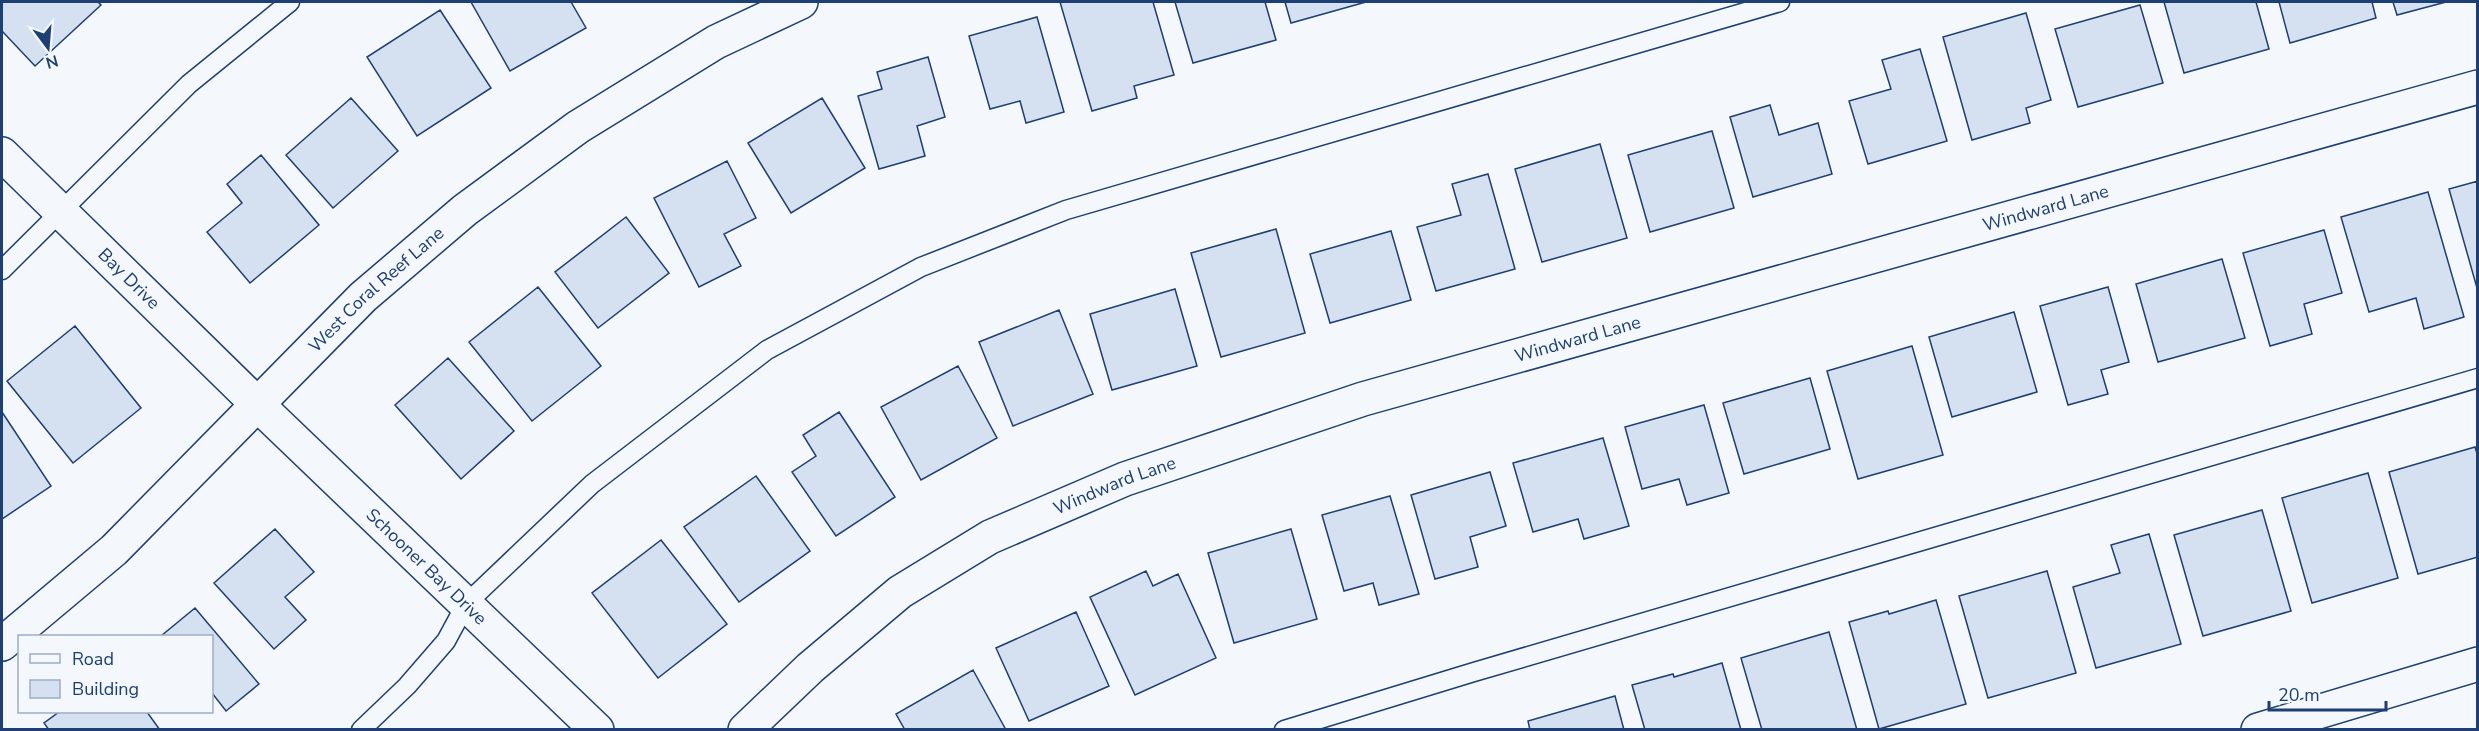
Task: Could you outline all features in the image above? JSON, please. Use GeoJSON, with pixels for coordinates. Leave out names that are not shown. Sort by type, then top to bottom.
{"type":"FeatureCollection","features":[{"type":"Feature","properties":{"kind":"street","name":"West Coral Reef Lane"},"geometry":{"type":"LineString","coordinates":[[2,644],[114,550],[363,297],[465,210],[578,127],[716,42],[801,2]]}},
{"type":"Feature","properties":{"kind":"street","name":"Windward Lane"},"geometry":{"type":"LineString","coordinates":[[745,729],[810,668],[900,592],[990,537],[1125,479],[1363,399],[2478,87]]}},
{"type":"Feature","properties":{"kind":"street","name":"Bay Drive"},"geometry":{"type":"LineString","coordinates":[[2,154],[257,404]]}},
{"type":"Feature","properties":{"kind":"street","name":"Schooner Bay Drive"},"geometry":{"type":"LineString","coordinates":[[257,404],[597,729]]}},
{"type":"Feature","properties":{"kind":"street"},"geometry":{"type":"LineString","coordinates":[[2258,729],[2474,667]]}},
{"type":"Feature","properties":{"kind":"lane"},"geometry":{"type":"LineString","coordinates":[[2,270],[189,84],[290,2]]}},
{"type":"Feature","properties":{"kind":"lane"},"geometry":{"type":"LineString","coordinates":[[361,729],[406,686],[446,641],[466,604],[592,484],[767,350],[921,267],[1066,210],[1780,2]]}},
{"type":"Feature","properties":{"kind":"lane"},"geometry":{"type":"LineString","coordinates":[[1284,729],[2478,378]]}},
{"type":"Feature","properties":{"kind":"building"},"geometry":{"type":"Polygon","coordinates":[[[2,2],[98,2],[101,5],[35,66],[2,31],[2,2]]]}},
{"type":"Feature","properties":{"kind":"building"},"geometry":{"type":"Polygon","coordinates":[[[471,2],[571,2],[586,28],[510,71],[471,2]]]}},
{"type":"Feature","properties":{"kind":"building"},"geometry":{"type":"Polygon","coordinates":[[[1060,2],[1153,2],[1174,75],[1134,86],[1137,98],[1092,111],[1060,2]]]}},
{"type":"Feature","properties":{"kind":"building"},"geometry":{"type":"Polygon","coordinates":[[[1175,2],[1265,2],[1276,40],[1193,63],[1175,2]]]}},
{"type":"Feature","properties":{"kind":"building"},"geometry":{"type":"Polygon","coordinates":[[[1285,2],[1366,2],[1291,23],[1285,2]]]}},
{"type":"Feature","properties":{"kind":"building"},"geometry":{"type":"Polygon","coordinates":[[[2164,2],[2256,2],[2269,49],[2184,73],[2164,2]]]}},
{"type":"Feature","properties":{"kind":"building"},"geometry":{"type":"Polygon","coordinates":[[[2279,2],[2372,2],[2376,18],[2290,43],[2279,2]]]}},
{"type":"Feature","properties":{"kind":"building"},"geometry":{"type":"Polygon","coordinates":[[[2393,2],[2446,2],[2397,15],[2393,2]]]}},
{"type":"Feature","properties":{"kind":"building"},"geometry":{"type":"Polygon","coordinates":[[[2140,5],[2163,83],[2078,107],[2055,29],[2140,5]]]}},
{"type":"Feature","properties":{"kind":"building"},"geometry":{"type":"Polygon","coordinates":[[[440,10],[491,88],[417,136],[367,57],[440,10]]]}},
{"type":"Feature","properties":{"kind":"building"},"geometry":{"type":"Polygon","coordinates":[[[2026,13],[2051,100],[2026,108],[2030,123],[1972,140],[1943,37],[2026,13]]]}},
{"type":"Feature","properties":{"kind":"building"},"geometry":{"type":"Polygon","coordinates":[[[1037,17],[1064,112],[1026,123],[1020,101],[990,109],[969,36],[1037,17]]]}},
{"type":"Feature","properties":{"kind":"building"},"geometry":{"type":"Polygon","coordinates":[[[1920,49],[1947,141],[1868,164],[1849,101],[1891,89],[1882,60],[1920,49]]]}},
{"type":"Feature","properties":{"kind":"building"},"geometry":{"type":"Polygon","coordinates":[[[928,57],[945,117],[917,126],[925,156],[879,169],[858,96],[882,89],[877,72],[928,57]]]}},
{"type":"Feature","properties":{"kind":"building"},"geometry":{"type":"Polygon","coordinates":[[[351,98],[398,151],[333,208],[286,155],[351,98]]]}},
{"type":"Feature","properties":{"kind":"building"},"geometry":{"type":"Polygon","coordinates":[[[822,98],[865,168],[791,213],[748,143],[822,98]]]}},
{"type":"Feature","properties":{"kind":"building"},"geometry":{"type":"Polygon","coordinates":[[[1770,105],[1779,135],[1818,123],[1832,174],[1753,197],[1730,117],[1770,105]]]}},
{"type":"Feature","properties":{"kind":"building"},"geometry":{"type":"Polygon","coordinates":[[[1712,131],[1734,208],[1650,232],[1628,155],[1712,131]]]}},
{"type":"Feature","properties":{"kind":"building"},"geometry":{"type":"Polygon","coordinates":[[[1600,144],[1627,238],[1542,262],[1515,169],[1600,144]]]}},
{"type":"Feature","properties":{"kind":"building"},"geometry":{"type":"Polygon","coordinates":[[[261,155],[319,225],[250,283],[207,232],[242,203],[227,184],[261,155]]]}},
{"type":"Feature","properties":{"kind":"building"},"geometry":{"type":"Polygon","coordinates":[[[727,161],[756,218],[724,234],[741,266],[699,287],[654,198],[727,161]]]}},
{"type":"Feature","properties":{"kind":"building"},"geometry":{"type":"Polygon","coordinates":[[[1488,174],[1515,269],[1436,291],[1417,227],[1461,215],[1452,184],[1488,174]]]}},
{"type":"Feature","properties":{"kind":"building"},"geometry":{"type":"Polygon","coordinates":[[[2478,181],[2478,288],[2477,288],[2449,189],[2478,181]]]}},
{"type":"Feature","properties":{"kind":"building"},"geometry":{"type":"Polygon","coordinates":[[[2428,192],[2464,317],[2424,329],[2416,298],[2369,312],[2341,217],[2428,192]]]}},
{"type":"Feature","properties":{"kind":"building"},"geometry":{"type":"Polygon","coordinates":[[[626,217],[669,273],[598,328],[555,272],[626,217]]]}},
{"type":"Feature","properties":{"kind":"building"},"geometry":{"type":"Polygon","coordinates":[[[1276,229],[1305,333],[1221,357],[1191,253],[1276,229]]]}},
{"type":"Feature","properties":{"kind":"building"},"geometry":{"type":"Polygon","coordinates":[[[2324,230],[2342,293],[2304,304],[2312,334],[2270,346],[2243,253],[2324,230]]]}},
{"type":"Feature","properties":{"kind":"building"},"geometry":{"type":"Polygon","coordinates":[[[1391,231],[1411,300],[1330,323],[1310,254],[1391,231]]]}},
{"type":"Feature","properties":{"kind":"building"},"geometry":{"type":"Polygon","coordinates":[[[2222,259],[2245,338],[2158,362],[2136,284],[2222,259]]]}},
{"type":"Feature","properties":{"kind":"building"},"geometry":{"type":"Polygon","coordinates":[[[538,287],[601,366],[532,421],[469,342],[538,287]]]}},
{"type":"Feature","properties":{"kind":"building"},"geometry":{"type":"Polygon","coordinates":[[[2108,287],[2129,362],[2101,370],[2108,394],[2068,405],[2040,306],[2108,287]]]}},
{"type":"Feature","properties":{"kind":"building"},"geometry":{"type":"Polygon","coordinates":[[[1175,289],[1197,366],[1112,390],[1090,314],[1175,289]]]}},
{"type":"Feature","properties":{"kind":"building"},"geometry":{"type":"Polygon","coordinates":[[[1059,310],[1093,394],[1013,426],[979,342],[1059,310]]]}},
{"type":"Feature","properties":{"kind":"building"},"geometry":{"type":"Polygon","coordinates":[[[2014,312],[2037,392],[1952,417],[1929,337],[2014,312]]]}},
{"type":"Feature","properties":{"kind":"building"},"geometry":{"type":"Polygon","coordinates":[[[75,326],[141,408],[73,463],[7,381],[75,326]]]}},
{"type":"Feature","properties":{"kind":"building"},"geometry":{"type":"Polygon","coordinates":[[[1912,346],[1943,455],[1858,479],[1827,371],[1912,346]]]}},
{"type":"Feature","properties":{"kind":"building"},"geometry":{"type":"Polygon","coordinates":[[[448,358],[514,431],[461,479],[395,405],[448,358]]]}},
{"type":"Feature","properties":{"kind":"building"},"geometry":{"type":"Polygon","coordinates":[[[958,366],[997,438],[921,480],[881,407],[958,366]]]}},
{"type":"Feature","properties":{"kind":"building"},"geometry":{"type":"Polygon","coordinates":[[[1810,378],[1830,449],[1744,474],[1723,403],[1810,378]]]}},
{"type":"Feature","properties":{"kind":"building"},"geometry":{"type":"Polygon","coordinates":[[[1704,405],[1729,493],[1687,505],[1679,479],[1642,489],[1625,427],[1704,405]]]}},
{"type":"Feature","properties":{"kind":"building"},"geometry":{"type":"Polygon","coordinates":[[[2,412],[51,486],[2,519],[2,412]]]}},
{"type":"Feature","properties":{"kind":"building"},"geometry":{"type":"Polygon","coordinates":[[[839,412],[895,497],[836,536],[792,472],[816,456],[803,435],[839,412]]]}},
{"type":"Feature","properties":{"kind":"building"},"geometry":{"type":"Polygon","coordinates":[[[1603,438],[1629,526],[1584,539],[1578,519],[1533,532],[1513,463],[1603,438]]]}},
{"type":"Feature","properties":{"kind":"building"},"geometry":{"type":"Polygon","coordinates":[[[2475,447],[2478,457],[2478,557],[2418,574],[2389,472],[2475,447]]]}},
{"type":"Feature","properties":{"kind":"building"},"geometry":{"type":"Polygon","coordinates":[[[1490,472],[1506,526],[1470,537],[1478,567],[1435,579],[1411,495],[1490,472]]]}},
{"type":"Feature","properties":{"kind":"building"},"geometry":{"type":"Polygon","coordinates":[[[2368,473],[2398,578],[2312,603],[2282,498],[2368,473]]]}},
{"type":"Feature","properties":{"kind":"building"},"geometry":{"type":"Polygon","coordinates":[[[756,476],[810,551],[739,602],[684,527],[756,476]]]}},
{"type":"Feature","properties":{"kind":"building"},"geometry":{"type":"Polygon","coordinates":[[[1390,496],[1419,594],[1379,605],[1373,583],[1344,591],[1322,515],[1390,496]]]}},
{"type":"Feature","properties":{"kind":"building"},"geometry":{"type":"Polygon","coordinates":[[[2262,510],[2291,611],[2203,636],[2174,535],[2262,510]]]}},
{"type":"Feature","properties":{"kind":"building"},"geometry":{"type":"Polygon","coordinates":[[[275,529],[314,572],[285,597],[306,620],[274,649],[214,583],[275,529]]]}},
{"type":"Feature","properties":{"kind":"building"},"geometry":{"type":"Polygon","coordinates":[[[1291,529],[1317,619],[1234,643],[1208,553],[1291,529]]]}},
{"type":"Feature","properties":{"kind":"building"},"geometry":{"type":"Polygon","coordinates":[[[2149,534],[2181,644],[2096,668],[2073,587],[2120,573],[2111,545],[2149,534]]]}},
{"type":"Feature","properties":{"kind":"building"},"geometry":{"type":"Polygon","coordinates":[[[661,540],[727,624],[658,678],[592,593],[661,540]]]}},
{"type":"Feature","properties":{"kind":"building"},"geometry":{"type":"Polygon","coordinates":[[[1146,571],[1153,586],[1178,574],[1216,658],[1135,695],[1090,597],[1146,571]]]}},
{"type":"Feature","properties":{"kind":"building"},"geometry":{"type":"Polygon","coordinates":[[[2047,571],[2076,673],[1988,698],[1959,596],[2047,571]]]}},
{"type":"Feature","properties":{"kind":"building"},"geometry":{"type":"Polygon","coordinates":[[[1936,600],[1966,704],[1879,729],[1849,622],[1888,611],[1889,614],[1936,600]]]}},
{"type":"Feature","properties":{"kind":"building"},"geometry":{"type":"Polygon","coordinates":[[[195,608],[259,684],[226,711],[213,694],[213,635],[162,635],[195,608]]]}},
{"type":"Feature","properties":{"kind":"building"},"geometry":{"type":"Polygon","coordinates":[[[1076,612],[1109,686],[1029,721],[996,648],[1076,612]]]}},
{"type":"Feature","properties":{"kind":"building"},"geometry":{"type":"Polygon","coordinates":[[[1829,632],[1857,730],[1762,730],[1741,658],[1829,632]]]}},
{"type":"Feature","properties":{"kind":"building"},"geometry":{"type":"Polygon","coordinates":[[[1722,663],[1741,730],[1645,730],[1632,685],[1673,674],[1674,677],[1722,663]]]}},
{"type":"Feature","properties":{"kind":"building"},"geometry":{"type":"Polygon","coordinates":[[[973,670],[1006,730],[905,730],[896,714],[973,670]]]}},
{"type":"Feature","properties":{"kind":"building"},"geometry":{"type":"Polygon","coordinates":[[[1615,696],[1624,730],[1530,730],[1528,721],[1615,696]]]}},
{"type":"Feature","properties":{"kind":"building"},"geometry":{"type":"Polygon","coordinates":[[[58,713],[148,713],[160,730],[49,730],[44,723],[58,713]]]}}]}
